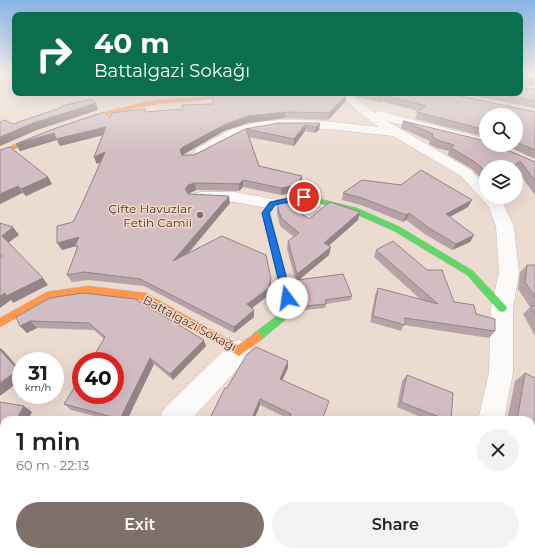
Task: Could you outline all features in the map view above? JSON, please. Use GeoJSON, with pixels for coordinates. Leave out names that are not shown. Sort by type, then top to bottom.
{"type":"FeatureCollection","features":[{"type":"Feature","properties":{"kind":"street"},"geometry":{"type":"LineString","coordinates":[[0,153],[21,142],[71,125],[158,101],[174,100]]}},
{"type":"Feature","properties":{"kind":"street"},"geometry":{"type":"LineString","coordinates":[[352,100],[364,111],[396,132],[466,173],[479,187]]}},
{"type":"Feature","properties":{"kind":"street"},"geometry":{"type":"LineString","coordinates":[[364,111],[479,142]]}},
{"type":"Feature","properties":{"kind":"street"},"geometry":{"type":"LineString","coordinates":[[190,158],[241,131],[272,125],[309,124],[396,132]]}},
{"type":"Feature","properties":{"kind":"street"},"geometry":{"type":"LineString","coordinates":[[196,197],[235,197],[272,204],[304,197],[354,210],[397,229],[470,273],[502,308]]}},
{"type":"Feature","properties":{"kind":"street","name":"Battalgazi Sokağı"},"geometry":{"type":"LineString","coordinates":[[0,324],[50,295],[88,290],[143,296],[240,351],[282,317],[287,298],[266,213],[272,204]]}},
{"type":"Feature","properties":{"kind":"street"},"geometry":{"type":"LineString","coordinates":[[492,416],[501,372],[502,308],[509,273],[505,227],[495,204]]}},
{"type":"Feature","properties":{"kind":"street"},"geometry":{"type":"LineString","coordinates":[[177,416],[240,351]]}},
{"type":"Feature","properties":{"kind":"building"},"geometry":{"type":"Polygon","coordinates":[[[87,100],[92,100],[96,103],[33,123],[0,137],[0,122],[5,120],[13,124],[63,107],[62,106],[87,100]]]}},
{"type":"Feature","properties":{"kind":"building"},"geometry":{"type":"Polygon","coordinates":[[[213,100],[342,100],[329,113],[286,112],[248,116],[224,125],[180,150],[182,155],[194,155],[245,129],[279,123],[320,123],[316,127],[305,125],[294,139],[246,129],[259,166],[302,176],[297,185],[281,188],[243,180],[239,184],[195,183],[188,185],[185,189],[188,194],[229,196],[173,261],[222,236],[266,255],[271,279],[269,288],[247,304],[254,310],[234,327],[140,279],[84,272],[67,275],[78,246],[75,246],[79,237],[57,243],[57,226],[73,222],[82,204],[105,152],[94,157],[106,127],[56,139],[54,133],[16,144],[104,112],[110,118],[112,113],[145,109],[145,112],[182,109],[182,105],[213,104],[213,100]]]}},
{"type":"Feature","properties":{"kind":"building"},"geometry":{"type":"Polygon","coordinates":[[[403,100],[479,100],[516,108],[479,108],[479,128],[417,112],[426,106],[403,100]]]}},
{"type":"Feature","properties":{"kind":"building"},"geometry":{"type":"Polygon","coordinates":[[[523,109],[535,112],[535,150],[523,145],[523,109]]]}},
{"type":"Feature","properties":{"kind":"building"},"geometry":{"type":"Polygon","coordinates":[[[403,121],[479,139],[479,152],[511,152],[535,162],[535,181],[523,165],[523,160],[479,160],[479,166],[451,148],[454,145],[432,137],[433,134],[403,121]]]}},
{"type":"Feature","properties":{"kind":"building"},"geometry":{"type":"Polygon","coordinates":[[[10,147],[48,177],[21,189],[18,186],[0,194],[0,150],[10,147]]]}},
{"type":"Feature","properties":{"kind":"building"},"geometry":{"type":"Polygon","coordinates":[[[421,170],[472,200],[446,214],[474,235],[456,244],[429,228],[409,213],[406,215],[362,198],[343,193],[362,180],[401,185],[421,170]]]}},
{"type":"Feature","properties":{"kind":"building"},"geometry":{"type":"Polygon","coordinates":[[[279,201],[283,201],[309,219],[330,202],[360,212],[324,243],[331,247],[297,274],[288,241],[299,233],[281,218],[277,205],[279,201]]]}},
{"type":"Feature","properties":{"kind":"building"},"geometry":{"type":"Polygon","coordinates":[[[0,223],[13,227],[2,236],[43,278],[6,296],[5,293],[0,296],[0,257],[2,256],[0,255],[0,223]]]}},
{"type":"Feature","properties":{"kind":"building"},"geometry":{"type":"Polygon","coordinates":[[[393,241],[427,270],[442,270],[454,302],[474,305],[476,314],[495,319],[495,331],[405,318],[405,325],[373,316],[378,288],[438,304],[376,250],[393,241]]]}},
{"type":"Feature","properties":{"kind":"building"},"geometry":{"type":"Polygon","coordinates":[[[527,265],[535,265],[535,297],[525,282],[527,265]]]}},
{"type":"Feature","properties":{"kind":"building"},"geometry":{"type":"Polygon","coordinates":[[[343,274],[352,296],[325,300],[326,304],[304,306],[297,280],[343,274]]]}},
{"type":"Feature","properties":{"kind":"building"},"geometry":{"type":"Polygon","coordinates":[[[83,293],[135,299],[204,340],[170,374],[150,358],[121,416],[109,416],[64,404],[72,391],[72,404],[124,404],[124,352],[96,352],[105,337],[89,323],[30,321],[20,326],[16,317],[50,298],[83,293]]]}},
{"type":"Feature","properties":{"kind":"building"},"geometry":{"type":"Polygon","coordinates":[[[531,306],[535,306],[535,314],[531,306]]]}},
{"type":"Feature","properties":{"kind":"building"},"geometry":{"type":"Polygon","coordinates":[[[256,347],[288,361],[280,379],[329,401],[323,416],[290,416],[291,414],[260,399],[253,416],[211,416],[225,388],[227,388],[247,354],[256,347]]]}},
{"type":"Feature","properties":{"kind":"building"},"geometry":{"type":"Polygon","coordinates":[[[0,350],[12,363],[12,374],[0,383],[0,350]]]}},
{"type":"Feature","properties":{"kind":"building"},"geometry":{"type":"Polygon","coordinates":[[[525,373],[535,378],[535,416],[518,416],[525,373]]]}},
{"type":"Feature","properties":{"kind":"building"},"geometry":{"type":"Polygon","coordinates":[[[407,375],[453,393],[451,416],[437,416],[401,402],[407,375]]]}},
{"type":"Feature","properties":{"kind":"building"},"geometry":{"type":"Polygon","coordinates":[[[0,402],[24,406],[18,416],[0,416],[0,402]]]}},
{"type":"Feature","properties":{"kind":"traffic: fast"},"geometry":{"type":"LineString","coordinates":[[257,337],[282,317],[287,298],[266,213],[272,204],[304,197],[354,210],[397,229],[470,273],[502,308]]}},
{"type":"Feature","properties":{"kind":"traffic: slow"},"geometry":{"type":"LineString","coordinates":[[0,153],[57,129],[117,111],[157,102],[184,100]]}},
{"type":"Feature","properties":{"kind":"traffic: slow"},"geometry":{"type":"LineString","coordinates":[[0,323],[50,295],[88,290],[143,296],[239,351],[257,337]]}},
{"type":"Feature","properties":{"kind":"place","name":"Çifte Havuzlar Fetih Camii"},"geometry":{"type":"Point","coordinates":[200,215]}},
{"type":"Feature","properties":{"kind":"route"},"geometry":{"type":"LineString","coordinates":[[287,298],[266,213],[272,204],[304,197]]}}]}
